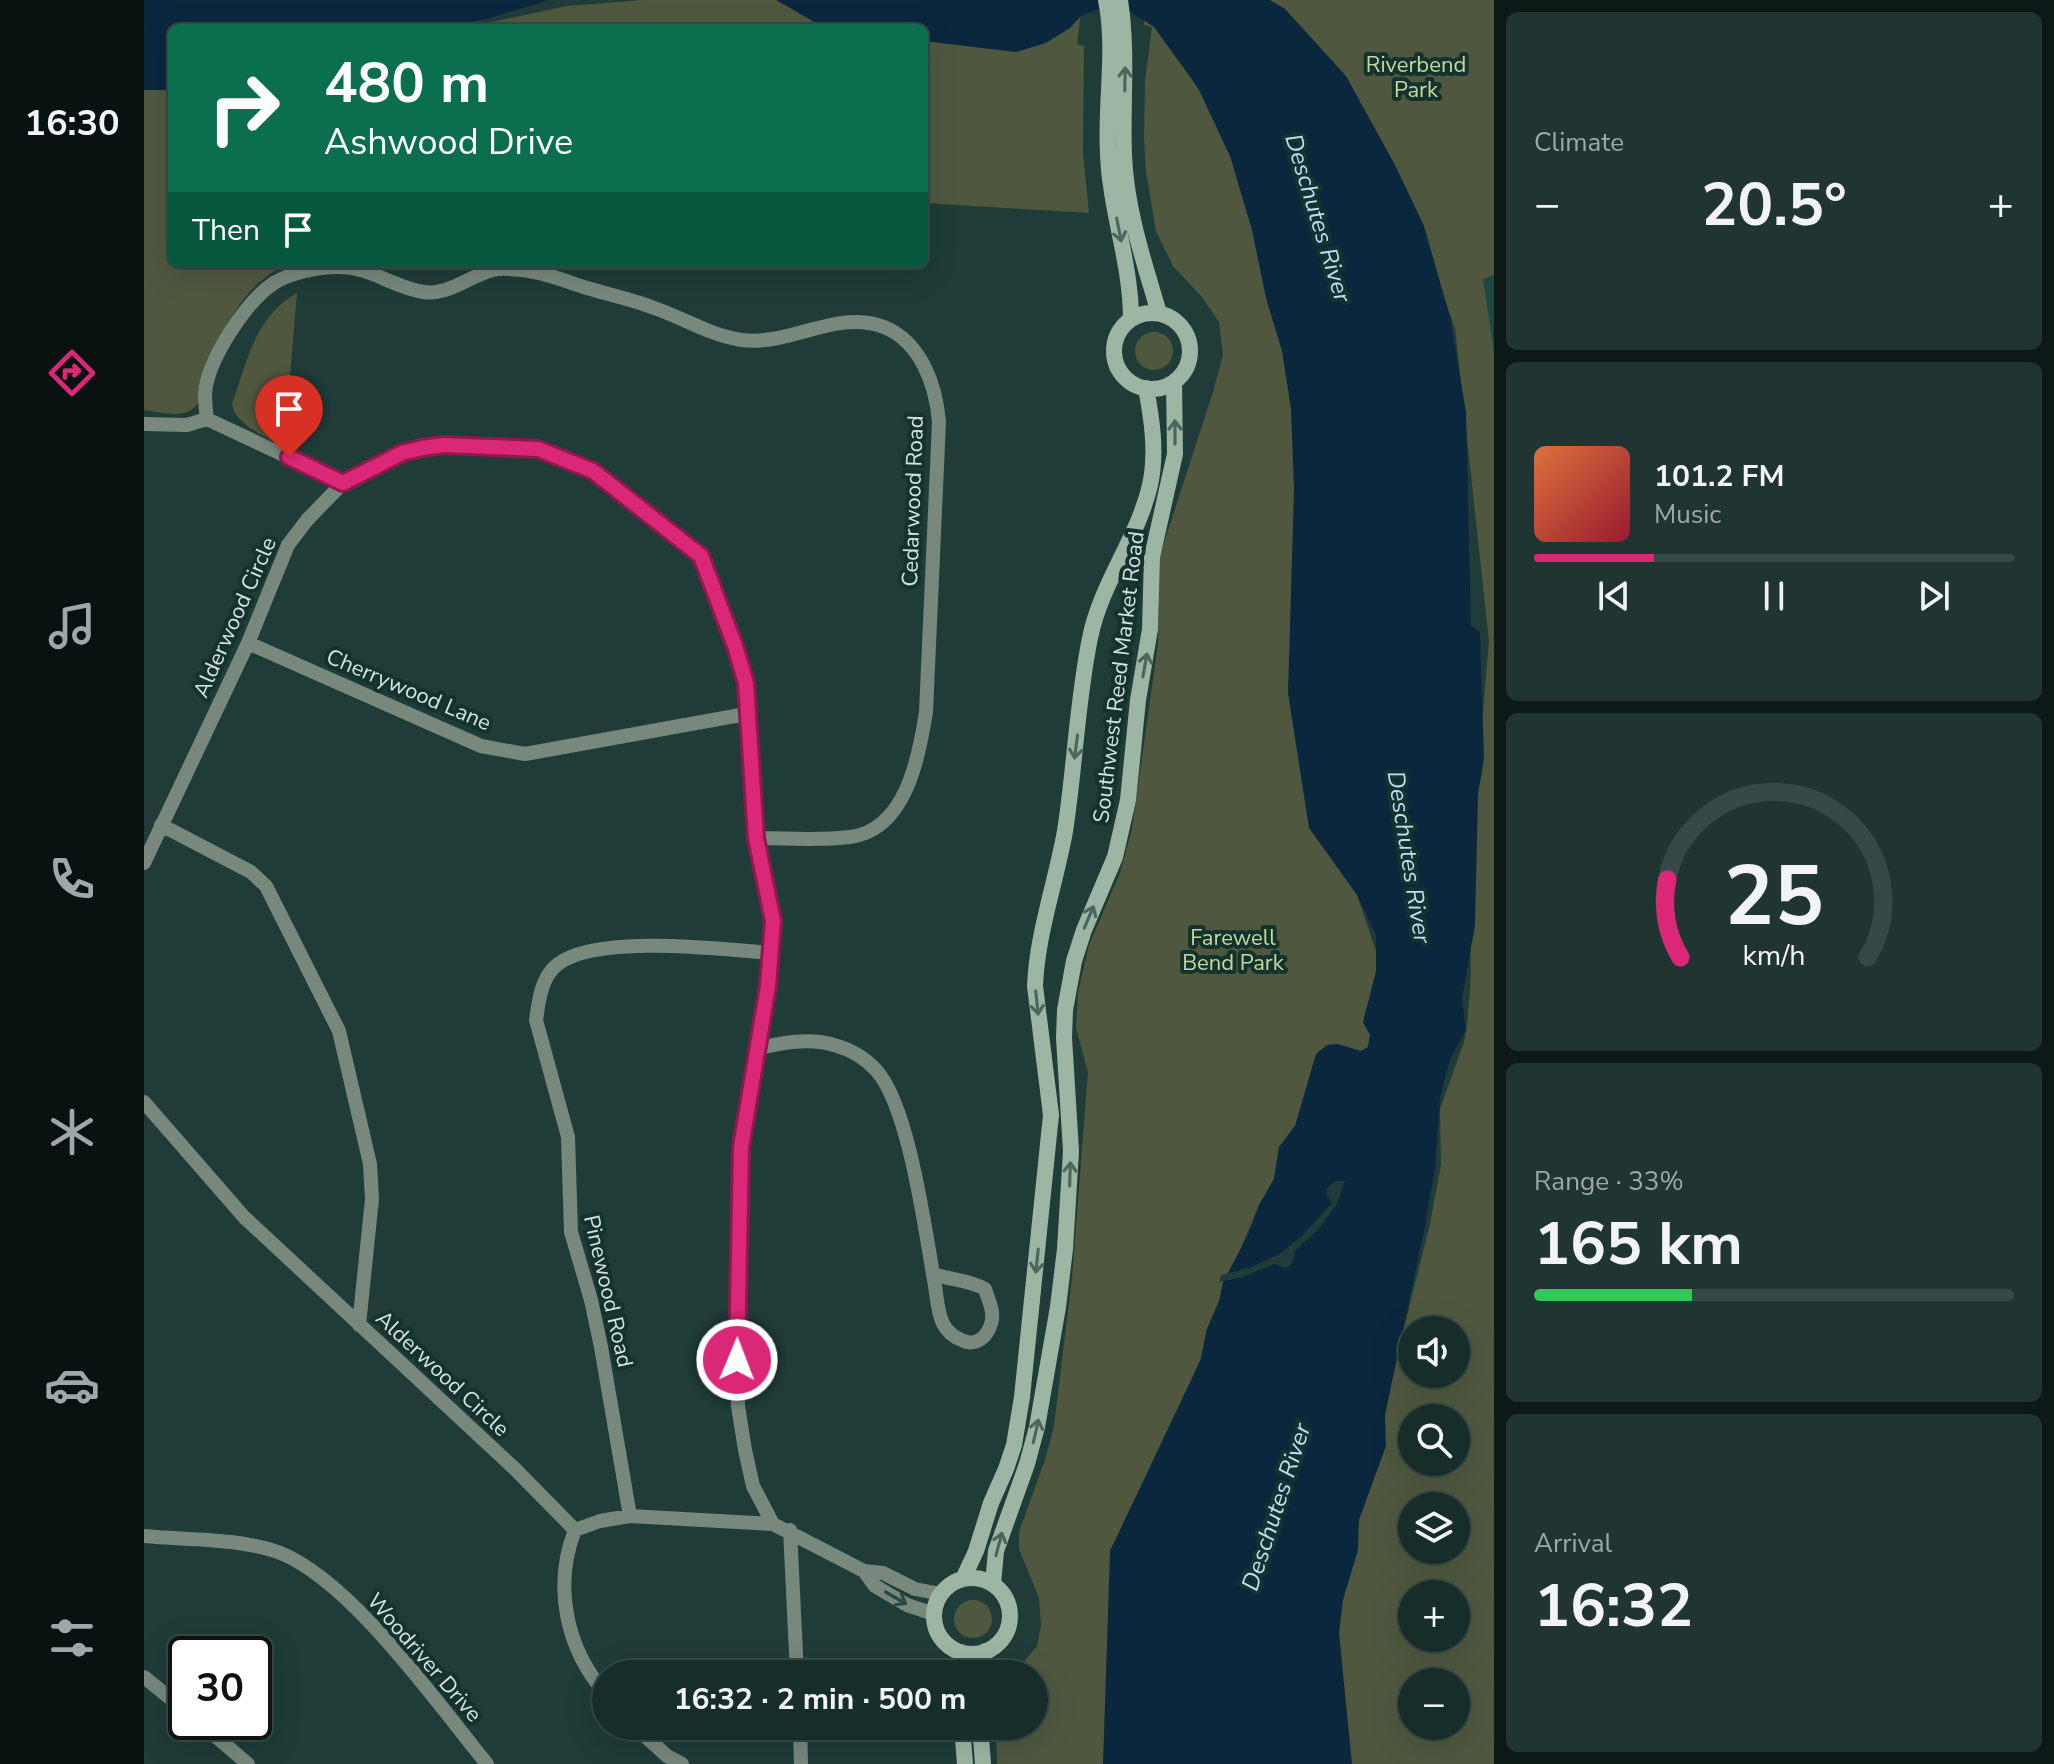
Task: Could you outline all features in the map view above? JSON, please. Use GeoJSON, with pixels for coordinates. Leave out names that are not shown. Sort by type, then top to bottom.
{"type":"FeatureCollection","features":[{"type":"Feature","properties":{"kind":"main road"},"geometry":{"type":"LineString","coordinates":[[1106,0],[1116,155],[1159,313],[1131,319],[1122,328],[1114,352],[1117,365],[1134,384],[1146,388],[1165,387],[1174,382]]}},
{"type":"Feature","properties":{"kind":"main road"},"geometry":{"type":"LineString","coordinates":[[1120,0],[1125,41],[1116,155],[1110,182],[1131,286],[1131,319]]}},
{"type":"Feature","properties":{"kind":"main road","name":"Southwest Reed Market Road"},"geometry":{"type":"LineString","coordinates":[[993,1584],[996,1551],[1037,1427],[1058,1307],[1071,1151],[1065,1010],[1074,961],[1115,857],[1128,800],[1138,700],[1150,629],[1152,557],[1175,454],[1174,382],[1183,373],[1190,349],[1180,325],[1171,317],[1159,313]]}},
{"type":"Feature","properties":{"kind":"main road","name":"Southwest Reed Market Road"},"geometry":{"type":"LineString","coordinates":[[963,1579],[1014,1445],[1022,1397],[1051,1115],[1050,1085],[1038,1016],[1036,965],[1067,817],[1090,636],[1103,595],[1142,512],[1150,485],[1153,435],[1146,388]]}},
{"type":"Feature","properties":{"kind":"main road"},"geometry":{"type":"LineString","coordinates":[[973,1578],[993,1584],[1002,1592],[1010,1614],[1004,1636],[985,1651],[973,1654],[961,1652],[941,1638],[934,1614],[941,1594],[954,1582],[963,1579],[973,1578]]}},
{"type":"Feature","properties":{"kind":"main road"},"geometry":{"type":"LineString","coordinates":[[984,1660],[985,1651]]}},
{"type":"Feature","properties":{"kind":"main road"},"geometry":{"type":"LineString","coordinates":[[961,1652],[961,1660]]}},
{"type":"Feature","properties":{"kind":"main road"},"geometry":{"type":"LineString","coordinates":[[963,1740],[965,1764]]}},
{"type":"Feature","properties":{"kind":"main road"},"geometry":{"type":"LineString","coordinates":[[981,1740],[983,1764]]}},
{"type":"Feature","properties":{"kind":"street","name":"Cedarwood Road"},"geometry":{"type":"LineString","coordinates":[[207,419],[205,393],[211,373],[235,327],[260,294],[276,282],[293,275],[332,268]]}},
{"type":"Feature","properties":{"kind":"street","name":"Cedarwood Road"},"geometry":{"type":"LineString","coordinates":[[350,268],[361,269],[425,293],[492,270],[531,271],[656,308],[742,340],[763,340],[839,322],[860,321],[885,328],[907,340],[937,395],[939,422],[926,712],[920,750],[908,786],[892,811],[875,827],[851,837],[756,838]]}},
{"type":"Feature","properties":{"kind":"street"},"geometry":{"type":"LineString","coordinates":[[144,424],[187,425],[207,419],[343,483]]}},
{"type":"Feature","properties":{"kind":"street","name":"Alderwood Circle"},"geometry":{"type":"LineString","coordinates":[[144,863],[248,643],[288,545],[343,483],[402,453],[443,445],[538,449],[593,471],[701,556],[746,683],[756,838],[773,921],[772,953],[741,1147],[738,1406],[753,1486],[773,1524]]}},
{"type":"Feature","properties":{"kind":"street","name":"Cherrywood Lane"},"geometry":{"type":"LineString","coordinates":[[248,643],[481,746],[509,752],[525,754],[566,749],[746,714]]}},
{"type":"Feature","properties":{"kind":"street"},"geometry":{"type":"LineString","coordinates":[[161,825],[231,860],[266,886],[339,1031],[370,1164],[372,1187],[359,1325]]}},
{"type":"Feature","properties":{"kind":"street","name":"Pinewood Road"},"geometry":{"type":"LineString","coordinates":[[630,1516],[601,1347],[571,1232],[568,1137],[536,1020],[539,1001],[545,979],[557,965],[578,953],[658,947],[772,953]]}},
{"type":"Feature","properties":{"kind":"street"},"geometry":{"type":"LineString","coordinates":[[756,1049],[808,1041],[833,1044],[859,1055],[876,1070],[889,1090],[912,1164],[933,1274],[944,1328],[953,1337],[970,1343],[979,1341],[989,1331],[992,1315],[985,1289],[973,1282],[958,1282],[933,1274]]}},
{"type":"Feature","properties":{"kind":"street","name":"Alderwood Circle"},"geometry":{"type":"LineString","coordinates":[[144,1102],[244,1217],[515,1469],[575,1530]]}},
{"type":"Feature","properties":{"kind":"street"},"geometry":{"type":"LineString","coordinates":[[592,1679],[569,1629],[563,1601],[567,1551],[575,1530],[600,1521],[630,1516],[773,1524],[790,1530],[864,1571],[883,1573],[915,1589],[941,1594]]}},
{"type":"Feature","properties":{"kind":"street"},"geometry":{"type":"LineString","coordinates":[[790,1530],[796,1660]]}},
{"type":"Feature","properties":{"kind":"street","name":"Woodriver Drive"},"geometry":{"type":"LineString","coordinates":[[144,1536],[249,1545],[296,1560],[352,1606],[383,1637],[487,1764]]}},
{"type":"Feature","properties":{"kind":"street"},"geometry":{"type":"LineString","coordinates":[[864,1571],[875,1586],[907,1605],[934,1614]]}},
{"type":"Feature","properties":{"kind":"street"},"geometry":{"type":"LineString","coordinates":[[144,1677],[168,1696]]}},
{"type":"Feature","properties":{"kind":"street"},"geometry":{"type":"LineString","coordinates":[[220,1740],[248,1764]]}},
{"type":"Feature","properties":{"kind":"street"},"geometry":{"type":"LineString","coordinates":[[649,1740],[667,1756],[682,1764]]}},
{"type":"Feature","properties":{"kind":"street"},"geometry":{"type":"LineString","coordinates":[[800,1740],[801,1764]]}},
{"type":"Feature","properties":{"kind":"shaded area"},"geometry":{"type":"Polygon","coordinates":[[[1494,275],[1494,351],[1483,279],[1494,275]]]}},
{"type":"Feature","properties":{"kind":"green space"},"geometry":{"type":"Polygon","coordinates":[[[643,0],[1079,0],[1081,12],[1077,44],[1084,46],[1083,153],[1089,213],[928,203],[928,24],[472,24],[567,6],[643,0]]]}},
{"type":"Feature","properties":{"kind":"green space","name":"Riverbend Park"},"geometry":{"type":"Polygon","coordinates":[[[1229,0],[1494,0],[1494,275],[1483,279],[1494,351],[1494,1764],[1338,1764],[1334,1609],[1398,1352],[1398,1388],[1470,1388],[1470,1316],[1407,1316],[1441,1165],[1440,1109],[1467,1026],[1471,976],[1469,879],[1489,641],[1455,328],[1432,264],[1229,0]]]}},
{"type":"Feature","properties":{"kind":"green space","name":"Farewell Bend Park"},"geometry":{"type":"Polygon","coordinates":[[[1144,18],[1185,34],[1287,303],[1339,842],[1381,966],[1368,1048],[1295,1126],[1279,1148],[1274,1179],[1259,1205],[1207,1329],[1112,1764],[997,1764],[996,1740],[1048,1740],[1048,1660],[1026,1660],[1037,1646],[1041,1625],[1039,1598],[1019,1549],[1019,1532],[1054,1426],[1072,1278],[1088,1072],[1076,1028],[1078,992],[1089,945],[1120,873],[1132,829],[1158,644],[1160,555],[1223,355],[1219,322],[1201,296],[1173,266],[1156,231],[1144,138],[1145,81],[1152,27],[1144,25],[1144,18]]]}},
{"type":"Feature","properties":{"kind":"green space"},"geometry":{"type":"Polygon","coordinates":[[[168,55],[168,268],[276,270],[259,282],[235,312],[226,328],[199,402],[188,412],[174,414],[144,410],[144,59],[168,55]]]}},
{"type":"Feature","properties":{"kind":"green space"},"geometry":{"type":"Polygon","coordinates":[[[297,293],[284,448],[245,424],[232,404],[248,356],[262,327],[271,314],[297,293]]]}},
{"type":"Feature","properties":{"kind":"green space"},"geometry":{"type":"Polygon","coordinates":[[[1154,332],[1167,338],[1173,351],[1167,364],[1154,370],[1141,364],[1135,351],[1141,338],[1154,332]]]}},
{"type":"Feature","properties":{"kind":"green space"},"geometry":{"type":"Polygon","coordinates":[[[973,1600],[986,1606],[992,1619],[986,1632],[973,1638],[960,1632],[954,1619],[960,1606],[973,1600]]]}},
{"type":"Feature","properties":{"kind":"water"},"geometry":{"type":"Polygon","coordinates":[[[144,0],[549,0],[483,20],[457,24],[168,24],[168,90],[144,90],[144,0]]]}},
{"type":"Feature","properties":{"kind":"water","name":"Deschutes River"},"geometry":{"type":"Polygon","coordinates":[[[776,0],[1270,0],[1285,9],[1346,76],[1395,165],[1424,226],[1450,317],[1466,412],[1471,626],[1480,632],[1484,759],[1478,794],[1475,925],[1462,999],[1466,1030],[1450,1059],[1440,1098],[1435,1167],[1424,1231],[1406,1316],[1398,1316],[1398,1354],[1385,1415],[1386,1446],[1359,1520],[1358,1550],[1343,1600],[1339,1633],[1352,1764],[1103,1764],[1110,1551],[1201,1359],[1207,1329],[1219,1302],[1223,1282],[1274,1179],[1279,1147],[1295,1126],[1316,1054],[1327,1045],[1338,1044],[1361,1051],[1368,1047],[1370,1035],[1363,1022],[1376,971],[1376,935],[1357,895],[1309,828],[1288,693],[1294,489],[1291,409],[1282,351],[1230,156],[1198,88],[1154,27],[1129,11],[1101,8],[1081,16],[1070,28],[1046,43],[1016,52],[928,41],[928,24],[818,24],[776,0]]]}},
{"type":"Feature","properties":{"kind":"pier"},"geometry":{"type":"Polygon","coordinates":[[[1335,1181],[1345,1181],[1337,1204],[1319,1229],[1294,1252],[1290,1266],[1284,1268],[1275,1264],[1243,1277],[1219,1282],[1221,1275],[1252,1267],[1279,1254],[1301,1237],[1332,1203],[1327,1196],[1327,1188],[1335,1181]]]}},
{"type":"Feature","properties":{"kind":"route"},"geometry":{"type":"LineString","coordinates":[[289,457],[343,483],[402,453],[422,448],[443,445],[538,449],[593,471],[701,556],[746,683],[756,838],[773,921],[768,986],[747,1096],[741,1147],[737,1360]]}}]}
